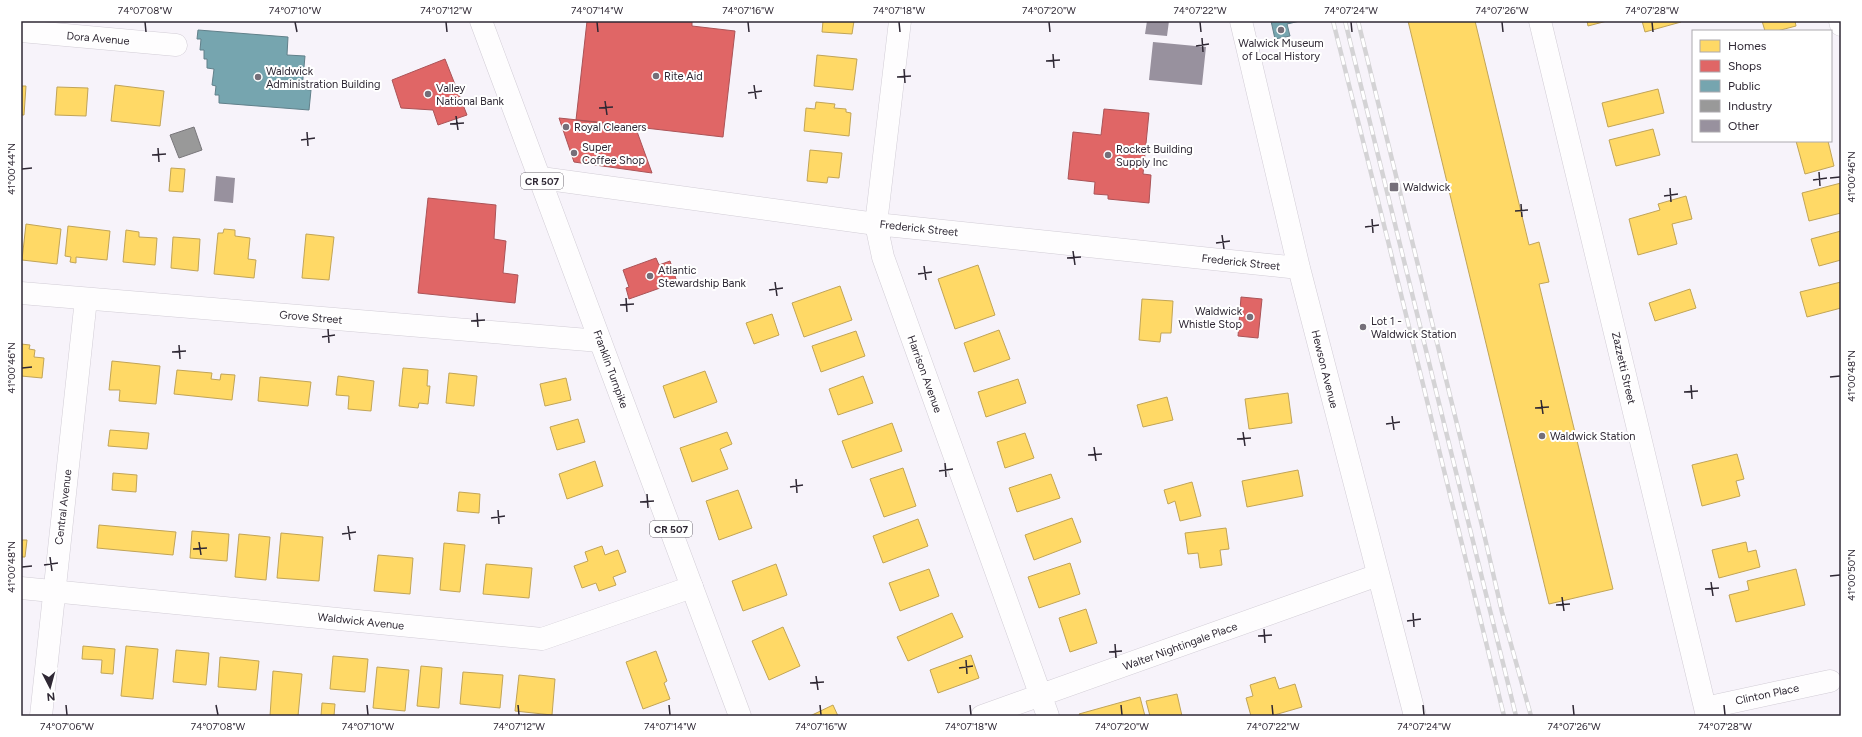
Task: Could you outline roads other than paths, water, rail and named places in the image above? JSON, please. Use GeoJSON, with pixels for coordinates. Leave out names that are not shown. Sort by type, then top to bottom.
{"type":"FeatureCollection","features":[{"type":"Feature","properties":{"kind":"street","name":"Franklin Turnpike"},"geometry":{"type":"LineString","coordinates":[[481,21],[541,178],[600,342],[740,716]]}},
{"type":"Feature","properties":{"kind":"street","name":"Harrison Avenue"},"geometry":{"type":"LineString","coordinates":[[900,21],[876,224],[883,257],[1044,706]]}},
{"type":"Feature","properties":{"kind":"street","name":"Hewson Avenue"},"geometry":{"type":"LineString","coordinates":[[1241,21],[1299,268],[1415,716]]}},
{"type":"Feature","properties":{"kind":"street","name":"Zazzetti Street"},"geometry":{"type":"LineString","coordinates":[[1540,21],[1706,712]]}},
{"type":"Feature","properties":{"kind":"street"},"geometry":{"type":"LineString","coordinates":[[1840,21],[1841,25]]}},
{"type":"Feature","properties":{"kind":"street","name":"Dora Avenue"},"geometry":{"type":"LineString","coordinates":[[21,31],[176,45]]}},
{"type":"Feature","properties":{"kind":"street","name":"Frederick Street"},"geometry":{"type":"LineString","coordinates":[[541,178],[876,224],[1299,268]]}},
{"type":"Feature","properties":{"kind":"street","name":"Grove Street"},"geometry":{"type":"LineString","coordinates":[[21,293],[600,342]]}},
{"type":"Feature","properties":{"kind":"street","name":"Central Avenue"},"geometry":{"type":"LineString","coordinates":[[41,716],[86,299]]}},
{"type":"Feature","properties":{"kind":"street","name":"Walter Nightingale Place"},"geometry":{"type":"LineString","coordinates":[[982,716],[1044,706],[1378,575]]}},
{"type":"Feature","properties":{"kind":"street","name":"Waldwick Avenue"},"geometry":{"type":"LineString","coordinates":[[21,588],[542,639],[692,587]]}},
{"type":"Feature","properties":{"kind":"street","name":"Clinton Place"},"geometry":{"type":"LineString","coordinates":[[1706,712],[1830,680]]}},
{"type":"Feature","properties":{"kind":"railway"},"geometry":{"type":"LineString","coordinates":[[1333,21],[1504,716]]}},
{"type":"Feature","properties":{"kind":"railway"},"geometry":{"type":"LineString","coordinates":[[1345,21],[1516,716]]}},
{"type":"Feature","properties":{"kind":"railway"},"geometry":{"type":"LineString","coordinates":[[1358,21],[1502,612],[1531,716]]}},
{"type":"Feature","properties":{"kind":"place","name":"Walwick Museum of Local History"},"geometry":{"type":"Point","coordinates":[1281,30]}},
{"type":"Feature","properties":{"kind":"place","name":"Rite Aid"},"geometry":{"type":"Point","coordinates":[656,76]}},
{"type":"Feature","properties":{"kind":"place","name":"Waldwick Administration Building"},"geometry":{"type":"Point","coordinates":[258,77]}},
{"type":"Feature","properties":{"kind":"place","name":"Valley National Bank"},"geometry":{"type":"Point","coordinates":[428,94]}},
{"type":"Feature","properties":{"kind":"place","name":"Royal Cleaners"},"geometry":{"type":"Point","coordinates":[566,127]}},
{"type":"Feature","properties":{"kind":"place","name":"Super Coffee Shop"},"geometry":{"type":"Point","coordinates":[574,153]}},
{"type":"Feature","properties":{"kind":"place","name":"Rocket Building Supply Inc"},"geometry":{"type":"Point","coordinates":[1108,155]}},
{"type":"Feature","properties":{"kind":"place","name":"Waldwick"},"geometry":{"type":"Point","coordinates":[1394,187]}},
{"type":"Feature","properties":{"kind":"place","name":"Atlantic Stewardship Bank"},"geometry":{"type":"Point","coordinates":[650,276]}},
{"type":"Feature","properties":{"kind":"place","name":"Waldwick Whistle Stop"},"geometry":{"type":"Point","coordinates":[1250,317]}},
{"type":"Feature","properties":{"kind":"place","name":"Lot 1 - Waldwick Station"},"geometry":{"type":"Point","coordinates":[1363,327]}},
{"type":"Feature","properties":{"kind":"place","name":"Waldwick Station"},"geometry":{"type":"Point","coordinates":[1542,436]}}]}
